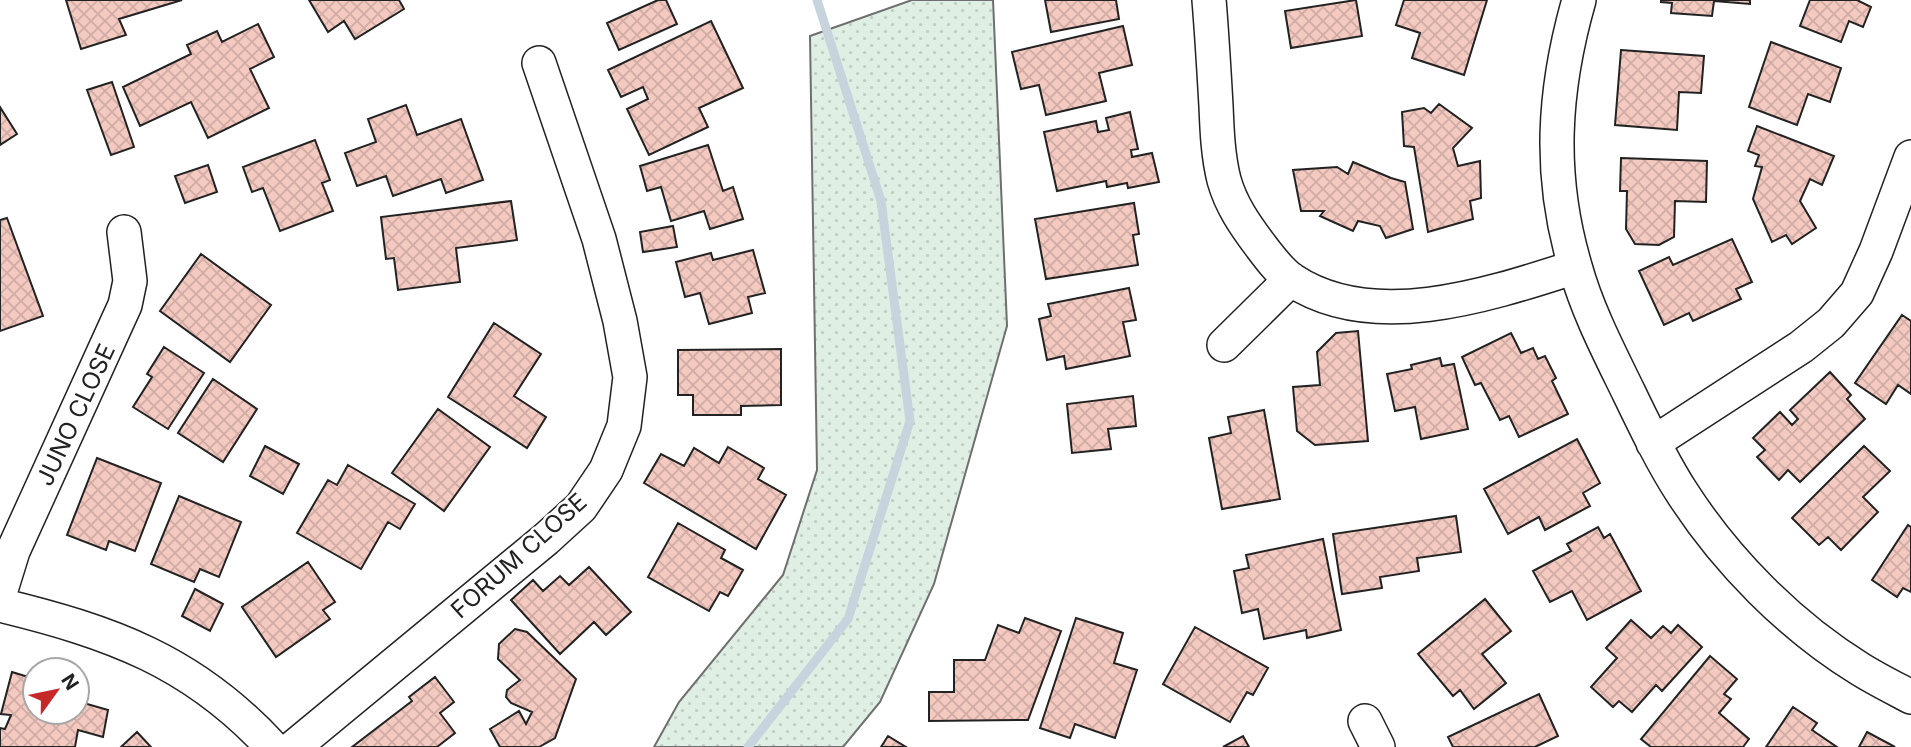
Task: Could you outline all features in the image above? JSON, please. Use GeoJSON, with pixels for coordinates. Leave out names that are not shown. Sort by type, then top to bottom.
{"type":"FeatureCollection","features":[{"type":"Feature","properties":{"kind":"street"},"geometry":{"type":"LineString","coordinates":[[1209,0],[1218,141],[1224,181],[1240,219],[1268,256],[1291,279],[1322,295],[1353,304],[1382,308],[1419,306],[1519,285],[1575,267]]}},
{"type":"Feature","properties":{"kind":"street"},"geometry":{"type":"LineString","coordinates":[[1579,0],[1566,46],[1558,94],[1556,148],[1561,202],[1575,267],[1607,349],[1653,443],[1680,491],[1712,536],[1756,586],[1813,635],[1859,669],[1911,697]]}},
{"type":"Feature","properties":{"kind":"street","name":"FORUM CLOSE"},"geometry":{"type":"LineString","coordinates":[[294,747],[580,508],[606,470],[624,426],[630,377],[620,321],[599,239],[540,63]]}},
{"type":"Feature","properties":{"kind":"street"},"geometry":{"type":"LineString","coordinates":[[1653,443],[1801,348],[1831,323],[1857,292],[1877,251],[1911,157]]}},
{"type":"Feature","properties":{"kind":"street","name":"JUNO CLOSE"},"geometry":{"type":"LineString","coordinates":[[0,593],[13,551],[125,305],[130,281],[124,232]]}},
{"type":"Feature","properties":{"kind":"street"},"geometry":{"type":"LineString","coordinates":[[1224,345],[1291,279]]}},
{"type":"Feature","properties":{"kind":"street"},"geometry":{"type":"LineString","coordinates":[[0,605],[99,632],[145,651],[219,695],[251,723],[272,747]]}},
{"type":"Feature","properties":{"kind":"green space"},"geometry":{"type":"Polygon","coordinates":[[[912,0],[993,0],[1007,326],[934,584],[880,702],[843,747],[654,747],[679,702],[783,575],[817,470],[810,36],[912,0]]]}},
{"type":"Feature","properties":{"kind":"building"},"geometry":{"type":"Polygon","coordinates":[[[66,0],[182,0],[119,19],[126,35],[81,49],[66,0]]]}},
{"type":"Feature","properties":{"kind":"building"},"geometry":{"type":"Polygon","coordinates":[[[309,0],[399,0],[404,9],[355,39],[344,21],[328,32],[309,0]]]}},
{"type":"Feature","properties":{"kind":"building"},"geometry":{"type":"Polygon","coordinates":[[[658,0],[666,0],[677,24],[619,50],[607,23],[658,0]]]}},
{"type":"Feature","properties":{"kind":"building"},"geometry":{"type":"Polygon","coordinates":[[[1045,0],[1116,0],[1119,19],[1051,32],[1045,0]]]}},
{"type":"Feature","properties":{"kind":"building"},"geometry":{"type":"Polygon","coordinates":[[[1356,0],[1362,36],[1291,48],[1285,11],[1356,0]]]}},
{"type":"Feature","properties":{"kind":"building"},"geometry":{"type":"Polygon","coordinates":[[[1404,0],[1487,0],[1464,75],[1412,58],[1420,33],[1396,25],[1404,0]]]}},
{"type":"Feature","properties":{"kind":"building"},"geometry":{"type":"Polygon","coordinates":[[[1661,0],[1750,0],[1750,4],[1714,1],[1712,16],[1671,13],[1672,3],[1661,0]]]}},
{"type":"Feature","properties":{"kind":"building"},"geometry":{"type":"Polygon","coordinates":[[[1810,0],[1857,0],[1871,7],[1863,27],[1849,21],[1841,42],[1800,26],[1810,0]]]}},
{"type":"Feature","properties":{"kind":"building"},"geometry":{"type":"Polygon","coordinates":[[[711,21],[743,88],[699,108],[708,127],[649,155],[627,109],[648,99],[643,87],[621,97],[608,70],[711,21]]]}},
{"type":"Feature","properties":{"kind":"building"},"geometry":{"type":"Polygon","coordinates":[[[258,24],[274,57],[250,69],[269,108],[208,138],[191,102],[140,126],[123,87],[191,54],[187,45],[217,31],[222,42],[258,24]]]}},
{"type":"Feature","properties":{"kind":"building"},"geometry":{"type":"Polygon","coordinates":[[[1123,26],[1132,65],[1099,73],[1106,101],[1046,115],[1039,85],[1021,89],[1012,52],[1123,26]]]}},
{"type":"Feature","properties":{"kind":"building"},"geometry":{"type":"Polygon","coordinates":[[[1771,42],[1841,68],[1830,102],[1808,94],[1797,125],[1749,107],[1771,42]]]}},
{"type":"Feature","properties":{"kind":"building"},"geometry":{"type":"Polygon","coordinates":[[[1621,50],[1704,56],[1701,93],[1679,92],[1677,130],[1615,125],[1621,50]]]}},
{"type":"Feature","properties":{"kind":"building"},"geometry":{"type":"Polygon","coordinates":[[[112,82],[134,147],[111,155],[87,90],[112,82]]]}},
{"type":"Feature","properties":{"kind":"building"},"geometry":{"type":"Polygon","coordinates":[[[1439,104],[1472,128],[1453,148],[1458,166],[1480,161],[1481,198],[1470,201],[1473,219],[1428,232],[1414,147],[1404,146],[1402,112],[1424,108],[1431,113],[1439,104]]]}},
{"type":"Feature","properties":{"kind":"building"},"geometry":{"type":"Polygon","coordinates":[[[406,105],[417,135],[461,119],[483,180],[446,193],[441,179],[393,196],[386,176],[357,186],[345,153],[376,142],[368,119],[406,105]]]}},
{"type":"Feature","properties":{"kind":"building"},"geometry":{"type":"Polygon","coordinates":[[[0,107],[17,134],[0,145],[0,107]]]}},
{"type":"Feature","properties":{"kind":"building"},"geometry":{"type":"Polygon","coordinates":[[[1130,112],[1138,149],[1131,150],[1132,157],[1152,153],[1159,182],[1128,188],[1127,183],[1107,187],[1106,181],[1057,191],[1044,132],[1096,121],[1098,132],[1109,130],[1106,118],[1130,112]]]}},
{"type":"Feature","properties":{"kind":"building"},"geometry":{"type":"Polygon","coordinates":[[[1757,126],[1834,156],[1822,185],[1810,179],[1800,201],[1816,228],[1792,244],[1786,235],[1772,242],[1753,199],[1762,167],[1755,166],[1759,155],[1748,151],[1757,126]]]}},
{"type":"Feature","properties":{"kind":"building"},"geometry":{"type":"Polygon","coordinates":[[[315,140],[330,180],[322,183],[333,211],[280,231],[263,188],[252,192],[243,167],[315,140]]]}},
{"type":"Feature","properties":{"kind":"building"},"geometry":{"type":"Polygon","coordinates":[[[708,145],[723,191],[733,187],[743,219],[710,229],[704,211],[671,221],[661,187],[647,191],[640,166],[708,145]]]}},
{"type":"Feature","properties":{"kind":"building"},"geometry":{"type":"Polygon","coordinates":[[[1621,158],[1707,161],[1706,202],[1675,201],[1674,237],[1659,245],[1635,244],[1626,229],[1627,191],[1620,191],[1621,158]]]}},
{"type":"Feature","properties":{"kind":"building"},"geometry":{"type":"Polygon","coordinates":[[[1353,162],[1405,182],[1413,229],[1386,238],[1380,226],[1358,221],[1353,231],[1320,216],[1324,211],[1301,211],[1293,170],[1337,167],[1348,174],[1353,162]]]}},
{"type":"Feature","properties":{"kind":"building"},"geometry":{"type":"Polygon","coordinates":[[[208,165],[217,192],[185,203],[175,176],[208,165]]]}},
{"type":"Feature","properties":{"kind":"building"},"geometry":{"type":"Polygon","coordinates":[[[511,201],[517,240],[456,248],[460,282],[398,290],[394,258],[386,259],[381,217],[511,201]]]}},
{"type":"Feature","properties":{"kind":"building"},"geometry":{"type":"Polygon","coordinates":[[[1134,203],[1139,234],[1133,235],[1138,265],[1046,279],[1035,219],[1134,203]]]}},
{"type":"Feature","properties":{"kind":"building"},"geometry":{"type":"Polygon","coordinates":[[[7,218],[43,316],[0,331],[0,220],[7,218]]]}},
{"type":"Feature","properties":{"kind":"building"},"geometry":{"type":"Polygon","coordinates":[[[673,226],[677,247],[643,252],[640,232],[673,226]]]}},
{"type":"Feature","properties":{"kind":"building"},"geometry":{"type":"Polygon","coordinates":[[[1732,239],[1752,282],[1736,289],[1741,299],[1693,321],[1689,313],[1664,325],[1639,271],[1669,257],[1673,265],[1732,239]]]}},
{"type":"Feature","properties":{"kind":"building"},"geometry":{"type":"Polygon","coordinates":[[[753,250],[765,293],[748,297],[752,313],[709,324],[700,293],[685,297],[676,262],[711,253],[713,260],[753,250]]]}},
{"type":"Feature","properties":{"kind":"building"},"geometry":{"type":"Polygon","coordinates":[[[201,254],[271,305],[230,362],[160,311],[201,254]]]}},
{"type":"Feature","properties":{"kind":"building"},"geometry":{"type":"Polygon","coordinates":[[[1129,288],[1136,320],[1123,322],[1130,356],[1066,369],[1064,356],[1047,360],[1039,319],[1051,316],[1048,304],[1129,288]]]}},
{"type":"Feature","properties":{"kind":"building"},"geometry":{"type":"Polygon","coordinates":[[[1902,315],[1911,321],[1911,394],[1898,385],[1886,404],[1855,383],[1902,315]]]}},
{"type":"Feature","properties":{"kind":"building"},"geometry":{"type":"Polygon","coordinates":[[[494,323],[541,354],[514,396],[546,417],[527,448],[448,397],[494,323]]]}},
{"type":"Feature","properties":{"kind":"building"},"geometry":{"type":"Polygon","coordinates":[[[1358,331],[1368,441],[1315,445],[1297,431],[1293,387],[1320,385],[1317,352],[1336,333],[1358,331]]]}},
{"type":"Feature","properties":{"kind":"building"},"geometry":{"type":"Polygon","coordinates":[[[1511,333],[1521,353],[1533,348],[1538,359],[1545,356],[1556,378],[1552,381],[1568,414],[1519,437],[1509,416],[1500,420],[1481,383],[1475,385],[1462,357],[1511,333]]]}},
{"type":"Feature","properties":{"kind":"building"},"geometry":{"type":"Polygon","coordinates":[[[164,347],[204,373],[168,429],[133,407],[152,377],[147,374],[164,347]]]}},
{"type":"Feature","properties":{"kind":"building"},"geometry":{"type":"Polygon","coordinates":[[[781,349],[781,405],[741,406],[741,415],[693,415],[693,395],[678,395],[678,350],[781,349]]]}},
{"type":"Feature","properties":{"kind":"building"},"geometry":{"type":"Polygon","coordinates":[[[1440,358],[1442,366],[1454,364],[1468,429],[1421,439],[1415,407],[1395,411],[1387,374],[1412,369],[1411,365],[1440,358]]]}},
{"type":"Feature","properties":{"kind":"building"},"geometry":{"type":"Polygon","coordinates":[[[1830,372],[1851,395],[1847,399],[1865,419],[1800,482],[1788,470],[1779,480],[1757,457],[1765,450],[1753,438],[1780,412],[1792,425],[1798,419],[1790,410],[1830,372]]]}},
{"type":"Feature","properties":{"kind":"building"},"geometry":{"type":"Polygon","coordinates":[[[213,379],[257,409],[223,462],[178,433],[213,379]]]}},
{"type":"Feature","properties":{"kind":"building"},"geometry":{"type":"Polygon","coordinates":[[[1133,396],[1136,426],[1108,429],[1111,449],[1072,453],[1067,404],[1133,396]]]}},
{"type":"Feature","properties":{"kind":"building"},"geometry":{"type":"Polygon","coordinates":[[[438,409],[490,447],[444,511],[392,473],[438,409]]]}},
{"type":"Feature","properties":{"kind":"building"},"geometry":{"type":"Polygon","coordinates":[[[1264,410],[1280,499],[1222,509],[1209,438],[1231,433],[1228,417],[1264,410]]]}},
{"type":"Feature","properties":{"kind":"building"},"geometry":{"type":"Polygon","coordinates":[[[1577,439],[1600,483],[1583,493],[1590,506],[1545,530],[1539,517],[1508,534],[1484,489],[1577,439]]]}},
{"type":"Feature","properties":{"kind":"building"},"geometry":{"type":"Polygon","coordinates":[[[265,446],[299,464],[283,494],[250,476],[265,446]]]}},
{"type":"Feature","properties":{"kind":"building"},"geometry":{"type":"Polygon","coordinates":[[[1864,446],[1890,471],[1863,497],[1878,512],[1841,550],[1828,537],[1819,545],[1792,518],[1864,446]]]}},
{"type":"Feature","properties":{"kind":"building"},"geometry":{"type":"Polygon","coordinates":[[[728,447],[764,468],[758,479],[786,495],[756,549],[644,483],[661,454],[684,466],[694,448],[719,463],[728,447]]]}},
{"type":"Feature","properties":{"kind":"building"},"geometry":{"type":"Polygon","coordinates":[[[97,458],[161,483],[135,551],[109,541],[106,550],[67,535],[97,458]]]}},
{"type":"Feature","properties":{"kind":"building"},"geometry":{"type":"Polygon","coordinates":[[[348,465],[415,504],[400,529],[388,522],[361,569],[297,533],[328,480],[337,485],[348,465]]]}},
{"type":"Feature","properties":{"kind":"building"},"geometry":{"type":"Polygon","coordinates":[[[179,496],[241,522],[219,577],[200,569],[194,582],[151,564],[179,496]]]}},
{"type":"Feature","properties":{"kind":"building"},"geometry":{"type":"Polygon","coordinates":[[[1456,516],[1461,552],[1417,558],[1419,571],[1380,577],[1382,588],[1342,594],[1333,534],[1456,516]]]}},
{"type":"Feature","properties":{"kind":"building"},"geometry":{"type":"Polygon","coordinates":[[[678,523],[725,550],[721,558],[743,570],[728,596],[720,592],[709,611],[648,577],[678,523]]]}},
{"type":"Feature","properties":{"kind":"building"},"geometry":{"type":"Polygon","coordinates":[[[1908,525],[1911,527],[1911,592],[1903,588],[1897,597],[1872,580],[1908,525]]]}},
{"type":"Feature","properties":{"kind":"building"},"geometry":{"type":"Polygon","coordinates":[[[1598,527],[1604,538],[1610,534],[1641,591],[1587,620],[1572,591],[1550,602],[1533,571],[1571,551],[1567,544],[1598,527]]]}},
{"type":"Feature","properties":{"kind":"building"},"geometry":{"type":"Polygon","coordinates":[[[1323,539],[1341,630],[1307,638],[1306,630],[1264,639],[1258,609],[1242,613],[1234,571],[1249,568],[1246,555],[1323,539]]]}},
{"type":"Feature","properties":{"kind":"building"},"geometry":{"type":"Polygon","coordinates":[[[308,562],[335,602],[323,610],[330,619],[276,657],[242,607],[308,562]]]}},
{"type":"Feature","properties":{"kind":"building"},"geometry":{"type":"Polygon","coordinates":[[[589,567],[631,612],[606,635],[594,622],[560,654],[511,600],[533,580],[543,591],[560,576],[569,585],[589,567]]]}},
{"type":"Feature","properties":{"kind":"building"},"geometry":{"type":"Polygon","coordinates":[[[195,589],[223,604],[210,631],[182,616],[195,589]]]}},
{"type":"Feature","properties":{"kind":"building"},"geometry":{"type":"Polygon","coordinates":[[[1485,599],[1511,631],[1482,654],[1506,683],[1474,709],[1460,690],[1453,696],[1418,654],[1485,599]]]}},
{"type":"Feature","properties":{"kind":"building"},"geometry":{"type":"Polygon","coordinates":[[[1025,618],[1061,631],[1028,720],[929,721],[929,692],[954,692],[954,660],[985,660],[998,625],[1019,633],[1025,618]]]}},
{"type":"Feature","properties":{"kind":"building"},"geometry":{"type":"Polygon","coordinates":[[[1076,618],[1123,633],[1114,663],[1137,670],[1115,738],[1075,724],[1070,738],[1040,728],[1076,618]]]}},
{"type":"Feature","properties":{"kind":"building"},"geometry":{"type":"Polygon","coordinates":[[[1631,620],[1651,638],[1663,626],[1671,633],[1678,625],[1702,647],[1662,691],[1656,685],[1632,712],[1619,701],[1613,707],[1591,687],[1617,658],[1606,648],[1631,620]]]}},
{"type":"Feature","properties":{"kind":"building"},"geometry":{"type":"Polygon","coordinates":[[[1195,627],[1268,668],[1253,695],[1247,692],[1230,722],[1163,684],[1195,627]]]}},
{"type":"Feature","properties":{"kind":"building"},"geometry":{"type":"Polygon","coordinates":[[[515,629],[527,632],[576,679],[555,738],[539,747],[500,747],[490,729],[519,711],[526,724],[532,712],[511,703],[506,697],[507,690],[520,680],[498,659],[499,644],[515,629]]]}},
{"type":"Feature","properties":{"kind":"building"},"geometry":{"type":"Polygon","coordinates":[[[1710,656],[1737,679],[1724,694],[1731,699],[1719,713],[1749,739],[1743,747],[1651,747],[1641,739],[1710,656]]]}},
{"type":"Feature","properties":{"kind":"building"},"geometry":{"type":"Polygon","coordinates":[[[12,672],[21,675],[21,726],[91,726],[91,705],[108,710],[103,737],[78,730],[75,747],[0,747],[0,728],[5,729],[11,715],[1,714],[12,672]]]}},
{"type":"Feature","properties":{"kind":"building"},"geometry":{"type":"Polygon","coordinates":[[[435,677],[454,702],[440,713],[455,733],[437,747],[352,747],[412,701],[409,697],[435,677]]]}},
{"type":"Feature","properties":{"kind":"building"},"geometry":{"type":"Polygon","coordinates":[[[1539,694],[1558,736],[1535,747],[1453,747],[1448,737],[1539,694]]]}},
{"type":"Feature","properties":{"kind":"building"},"geometry":{"type":"Polygon","coordinates":[[[1793,707],[1817,723],[1812,730],[1837,747],[1766,747],[1793,707]]]}},
{"type":"Feature","properties":{"kind":"building"},"geometry":{"type":"Polygon","coordinates":[[[137,732],[151,747],[121,747],[137,732]]]}},
{"type":"Feature","properties":{"kind":"building"},"geometry":{"type":"Polygon","coordinates":[[[1867,732],[1895,747],[1859,747],[1867,732]]]}},
{"type":"Feature","properties":{"kind":"building"},"geometry":{"type":"Polygon","coordinates":[[[888,736],[906,747],[881,747],[888,736]]]}},
{"type":"Feature","properties":{"kind":"building"},"geometry":{"type":"Polygon","coordinates":[[[1243,736],[1249,747],[1223,747],[1243,736]]]}},
{"type":"Feature","properties":{"kind":"waterway"},"geometry":{"type":"LineString","coordinates":[[748,747],[848,619],[910,421],[881,201],[817,0]]}}]}
